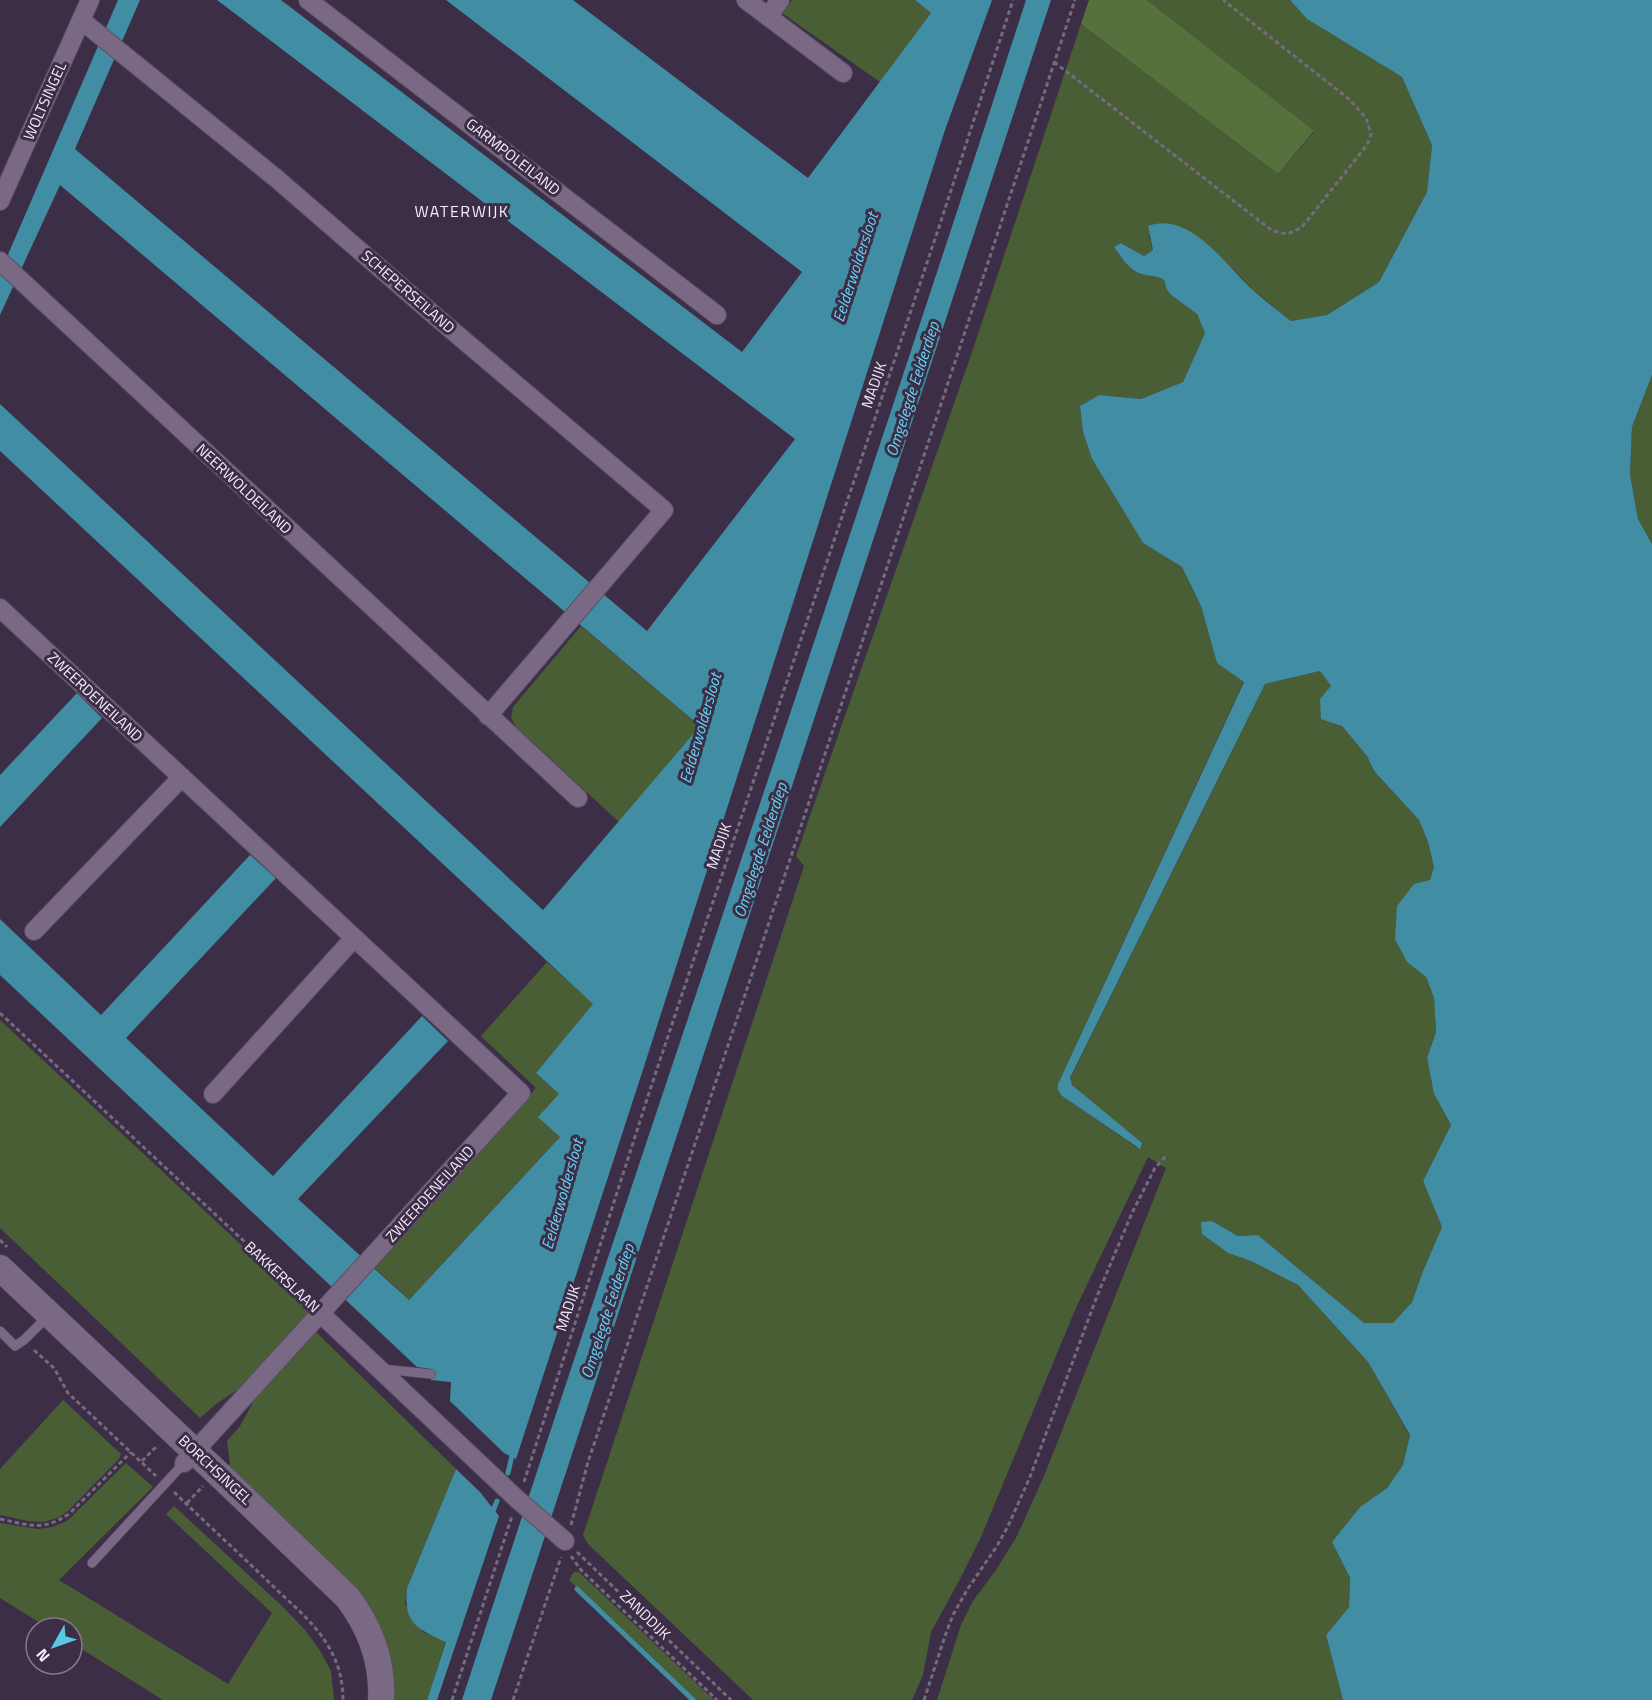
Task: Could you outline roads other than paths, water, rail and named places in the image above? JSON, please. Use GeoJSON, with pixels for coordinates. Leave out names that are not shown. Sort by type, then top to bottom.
{"type":"FeatureCollection","features":[{"type":"Feature","properties":{"kind":"main road","name":"BORCHSINGEL"},"geometry":{"type":"LineString","coordinates":[[0,1268],[38,1327]]}},
{"type":"Feature","properties":{"kind":"main road","name":"BORCHSINGEL"},"geometry":{"type":"LineString","coordinates":[[0,1289],[38,1327],[190,1457],[347,1597],[359,1613],[373,1642],[378,1658],[381,1700]]}},
{"type":"Feature","properties":{"kind":"main road","name":"BORCHSINGEL"},"geometry":{"type":"LineString","coordinates":[[190,1457],[343,1619],[361,1660],[365,1700]]}},
{"type":"Feature","properties":{"kind":"street","name":"WOLTSINGEL"},"geometry":{"type":"LineString","coordinates":[[0,201],[90,0]]}},
{"type":"Feature","properties":{"kind":"street","name":"GARMPOLEILAND"},"geometry":{"type":"LineString","coordinates":[[308,0],[717,315]]}},
{"type":"Feature","properties":{"kind":"street"},"geometry":{"type":"LineString","coordinates":[[746,0],[843,73]]}},
{"type":"Feature","properties":{"kind":"street"},"geometry":{"type":"LineString","coordinates":[[768,17],[780,0]]}},
{"type":"Feature","properties":{"kind":"street","name":"SCHEPERSEILAND"},"geometry":{"type":"LineString","coordinates":[[81,20],[277,179],[664,510],[488,716]]}},
{"type":"Feature","properties":{"kind":"street","name":"NEERWOLDEILAND"},"geometry":{"type":"LineString","coordinates":[[0,261],[578,798]]}},
{"type":"Feature","properties":{"kind":"street","name":"ZWEERDENEILAND"},"geometry":{"type":"LineString","coordinates":[[3,617],[182,777],[521,1093],[190,1457]]}},
{"type":"Feature","properties":{"kind":"street"},"geometry":{"type":"LineString","coordinates":[[34,931],[182,777]]}},
{"type":"Feature","properties":{"kind":"street"},"geometry":{"type":"LineString","coordinates":[[213,1094],[354,938]]}},
{"type":"Feature","properties":{"kind":"street","name":"BAKKERSLAAN"},"geometry":{"type":"LineString","coordinates":[[321,1314],[521,1502],[559,1541]]}},
{"type":"Feature","properties":{"kind":"lane"},"geometry":{"type":"LineString","coordinates":[[0,1332],[15,1346],[38,1327]]}},
{"type":"Feature","properties":{"kind":"lane"},"geometry":{"type":"LineString","coordinates":[[380,1369],[431,1374]]}},
{"type":"Feature","properties":{"kind":"lane"},"geometry":{"type":"LineString","coordinates":[[92,1563],[190,1457]]}},
{"type":"Feature","properties":{"kind":"water"},"geometry":{"type":"Polygon","coordinates":[[[118,0],[140,0],[75,149],[647,631],[795,439],[217,0],[281,0],[742,352],[802,272],[446,0],[573,0],[808,178],[931,13],[915,0],[992,0],[945,130],[516,1459],[504,1453],[450,1401],[451,1382],[431,1380],[431,1369],[417,1367],[0,975],[0,919],[101,1015],[250,855],[276,878],[126,1038],[273,1176],[422,1016],[448,1041],[298,1199],[409,1300],[560,1137],[538,1117],[559,1094],[536,1073],[593,1004],[0,451],[0,404],[543,910],[700,726],[60,185],[0,315],[0,273],[118,0]]]}},
{"type":"Feature","properties":{"kind":"water","name":"Omgelegde Eelderdiep"},"geometry":{"type":"Polygon","coordinates":[[[1026,0],[1051,0],[491,1700],[462,1700],[886,425],[1026,0]]]}},
{"type":"Feature","properties":{"kind":"water"},"geometry":{"type":"Polygon","coordinates":[[[1290,0],[1652,0],[1652,375],[1632,427],[1630,474],[1638,519],[1652,544],[1652,1700],[1343,1700],[1326,1635],[1349,1607],[1350,1578],[1332,1542],[1360,1507],[1387,1488],[1403,1465],[1410,1435],[1368,1362],[1298,1285],[1251,1261],[1228,1253],[1202,1234],[1201,1222],[1212,1221],[1238,1236],[1258,1235],[1364,1323],[1393,1323],[1412,1302],[1442,1227],[1423,1181],[1451,1125],[1434,1094],[1427,1058],[1436,1032],[1434,998],[1426,977],[1407,962],[1395,939],[1397,906],[1414,884],[1430,880],[1434,867],[1428,842],[1419,820],[1374,771],[1367,756],[1342,726],[1321,719],[1320,699],[1331,686],[1320,671],[1265,684],[1070,1078],[1072,1085],[1142,1143],[1140,1149],[1062,1096],[1058,1090],[1058,1084],[1244,682],[1217,663],[1201,606],[1182,567],[1143,543],[1092,459],[1083,432],[1080,406],[1099,395],[1141,399],[1183,382],[1205,333],[1197,314],[1171,295],[1164,280],[1140,274],[1127,265],[1114,247],[1121,243],[1144,256],[1153,250],[1148,226],[1164,223],[1178,226],[1207,243],[1254,291],[1291,321],[1327,315],[1379,282],[1427,192],[1432,145],[1402,77],[1307,19],[1290,0]]]}},
{"type":"Feature","properties":{"kind":"water"},"geometry":{"type":"Polygon","coordinates":[[[77,693],[102,718],[0,827],[0,775],[77,693]]]}},
{"type":"Feature","properties":{"kind":"water"},"geometry":{"type":"Polygon","coordinates":[[[456,1469],[480,1492],[499,1516],[437,1700],[427,1700],[446,1642],[427,1633],[414,1623],[407,1609],[407,1588],[456,1469]]]}},
{"type":"Feature","properties":{"kind":"waterway","name":"Eelderwoldersloot"},"geometry":{"type":"LineString","coordinates":[[508,1473],[513,1451]]}},
{"type":"Feature","properties":{"kind":"waterway","name":"Eelderwoldersloot"},"geometry":{"type":"LineString","coordinates":[[491,1516],[497,1501]]}},
{"type":"Feature","properties":{"kind":"waterway"},"geometry":{"type":"LineString","coordinates":[[577,1589],[693,1700]]}},
{"type":"Feature","properties":{"kind":"district","name":"WATERWIJK"},"geometry":{"type":"Point","coordinates":[462,211]}}]}
